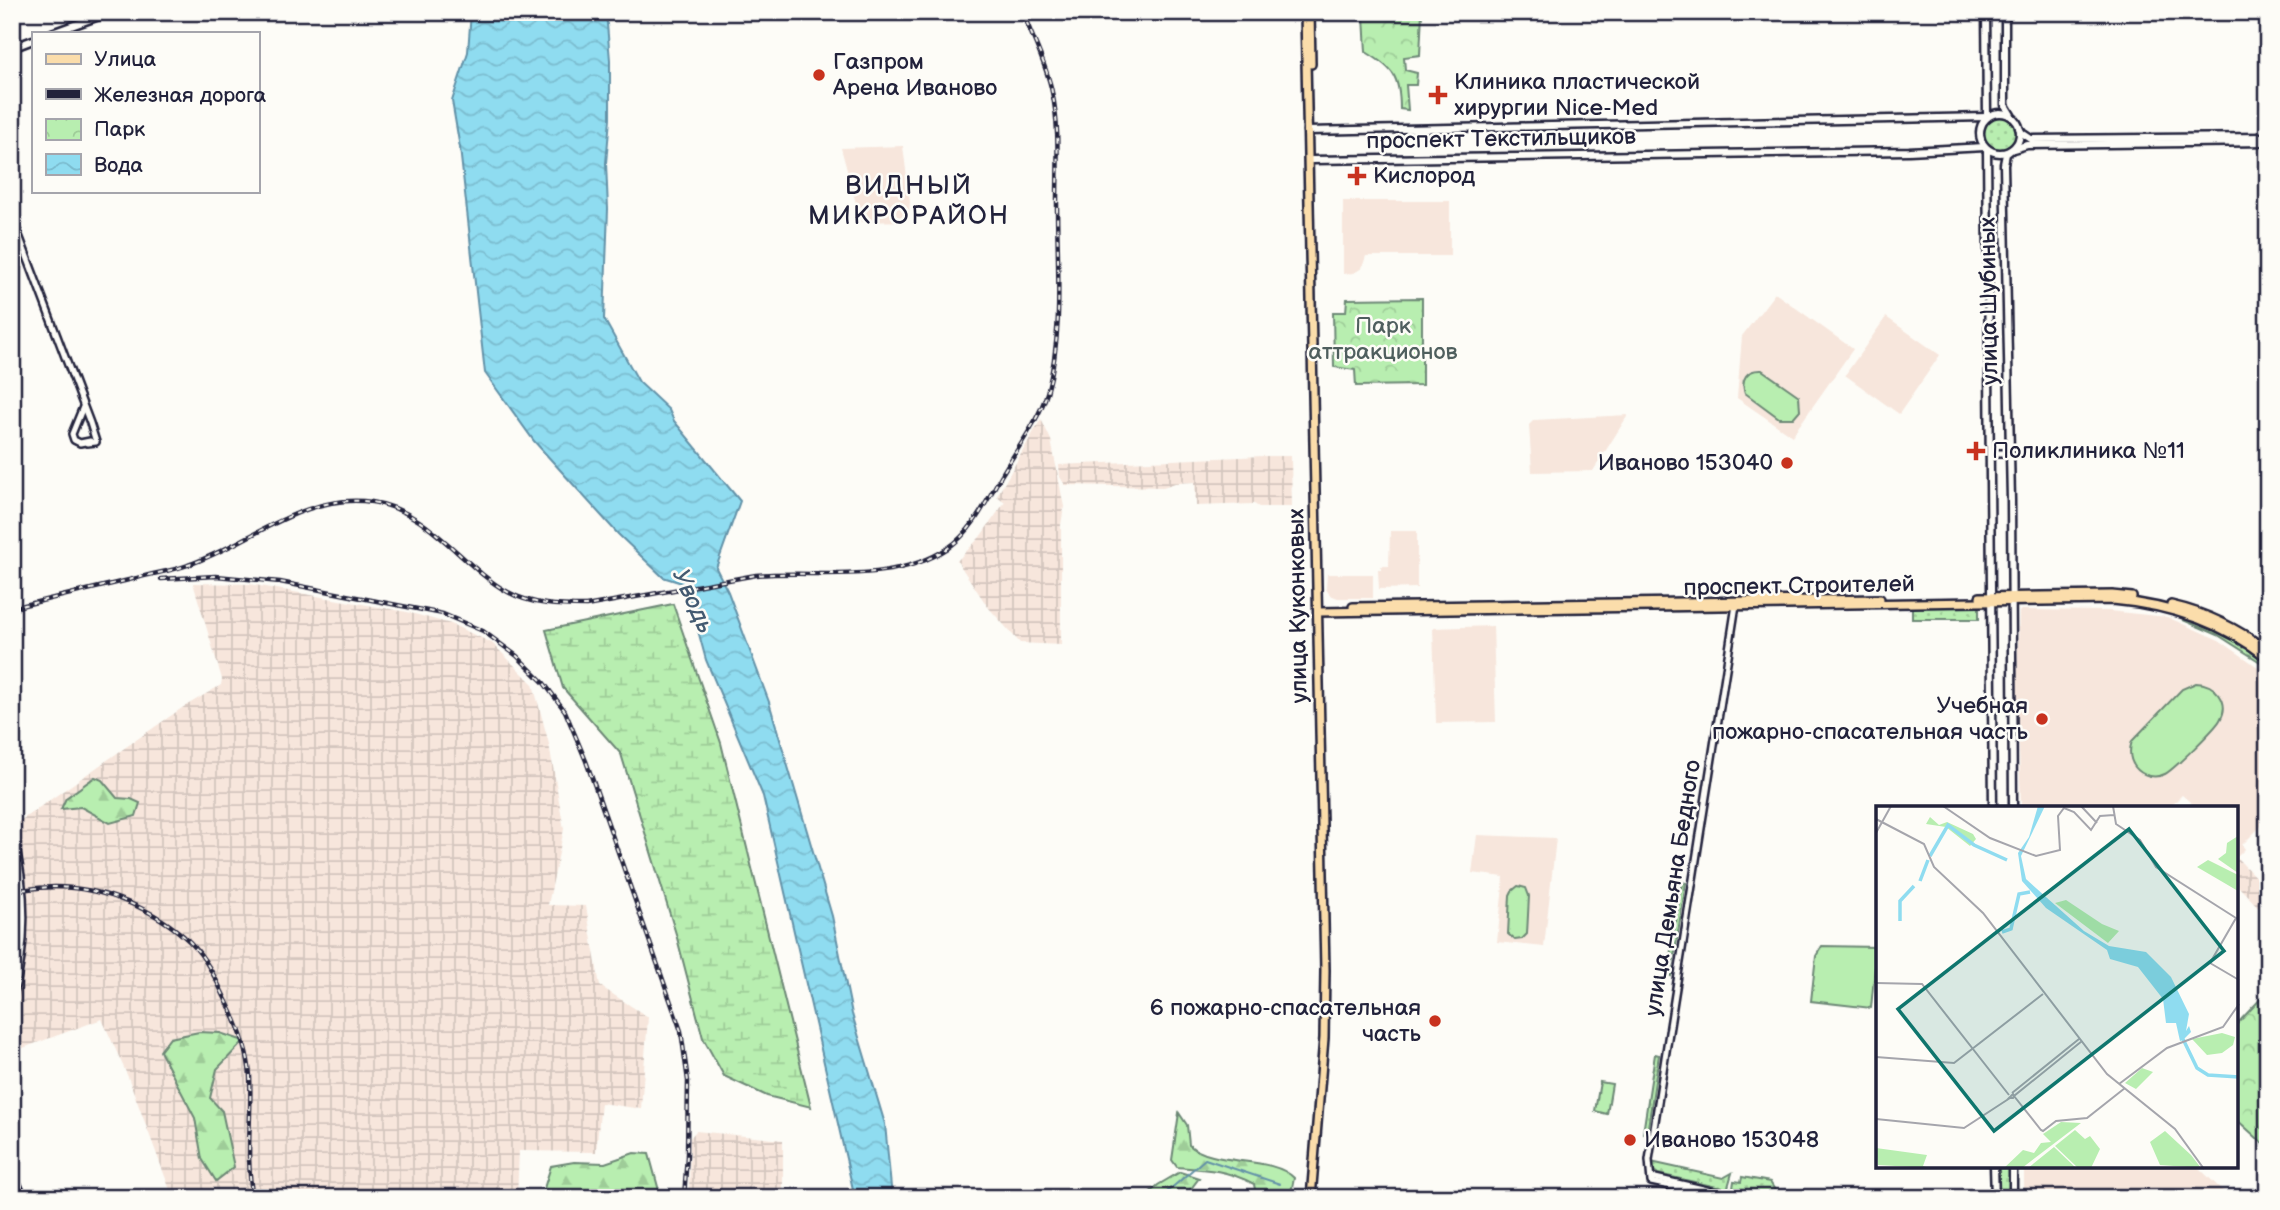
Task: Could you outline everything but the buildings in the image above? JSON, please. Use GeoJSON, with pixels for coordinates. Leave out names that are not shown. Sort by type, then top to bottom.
{"type":"FeatureCollection","features":[{"type":"Feature","properties":{"kind":"main road"},"geometry":{"type":"LineString","coordinates":[[55,32],[110,12]]}},
{"type":"Feature","properties":{"kind":"main road","name":"улица Куконковых"},"geometry":{"type":"LineString","coordinates":[[1307,12],[1326,939],[1324,1038],[1313,1198]]}},
{"type":"Feature","properties":{"kind":"main road"},"geometry":{"type":"LineString","coordinates":[[1986,12],[1987,117],[1979,133],[1986,148],[2001,153],[2027,145],[2268,137]]}},
{"type":"Feature","properties":{"kind":"main road"},"geometry":{"type":"LineString","coordinates":[[2005,12],[2005,105],[2022,133],[2031,139],[2132,141]]}},
{"type":"Feature","properties":{"kind":"main road"},"geometry":{"type":"LineString","coordinates":[[12,48],[32,40]]}},
{"type":"Feature","properties":{"kind":"main road"},"geometry":{"type":"LineString","coordinates":[[1987,117],[1998,113],[2012,117]]}},
{"type":"Feature","properties":{"kind":"main road","name":"проспект Текстильщиков"},"geometry":{"type":"LineString","coordinates":[[1309,130],[1987,117]]}},
{"type":"Feature","properties":{"kind":"main road"},"geometry":{"type":"LineString","coordinates":[[2012,149],[2019,137],[2019,128]]}},
{"type":"Feature","properties":{"kind":"main road"},"geometry":{"type":"LineString","coordinates":[[2205,140],[2268,142]]}},
{"type":"Feature","properties":{"kind":"main road","name":"улица Куконковых"},"geometry":{"type":"LineString","coordinates":[[1310,143],[1316,451]]}},
{"type":"Feature","properties":{"kind":"main road","name":"проспект Текстильщиков"},"geometry":{"type":"LineString","coordinates":[[1312,157],[1326,159],[1986,148]]}},
{"type":"Feature","properties":{"kind":"main road","name":"улица Шубиных"},"geometry":{"type":"LineString","coordinates":[[1986,148],[1993,806]]}},
{"type":"Feature","properties":{"kind":"main road","name":"улица Шубиных"},"geometry":{"type":"LineString","coordinates":[[2012,149],[2006,154],[2004,164],[2012,599],[2012,806]]}},
{"type":"Feature","properties":{"kind":"main road","name":"проспект Строителей"},"geometry":{"type":"LineString","coordinates":[[2012,599],[2112,595],[2156,601],[2217,620],[2268,651]]}},
{"type":"Feature","properties":{"kind":"main road","name":"проспект Строителей"},"geometry":{"type":"LineString","coordinates":[[1320,610],[1992,599],[2113,600],[2161,607],[2214,625],[2237,636],[2268,658]]}},
{"type":"Feature","properties":{"kind":"main road"},"geometry":{"type":"LineString","coordinates":[[12,832],[22,890],[24,937],[12,998]]}},
{"type":"Feature","properties":{"kind":"main road"},"geometry":{"type":"LineString","coordinates":[[1994,1168],[1995,1198]]}},
{"type":"Feature","properties":{"kind":"main road"},"geometry":{"type":"LineString","coordinates":[[2013,1168],[2013,1198]]}},
{"type":"Feature","properties":{"kind":"main road"},"geometry":{"type":"LineString","coordinates":[[12,1172],[23,1198]]}},
{"type":"Feature","properties":{"kind":"street"},"geometry":{"type":"LineString","coordinates":[[12,217],[83,404],[96,442],[77,442],[72,434],[83,404]]}},
{"type":"Feature","properties":{"kind":"street"},"geometry":{"type":"LineString","coordinates":[[87,443],[92,438],[93,431]]}},
{"type":"Feature","properties":{"kind":"street"},"geometry":{"type":"LineString","coordinates":[[1991,453],[2009,453]]}},
{"type":"Feature","properties":{"kind":"street","name":"улица Демьяна Бедного"},"geometry":{"type":"LineString","coordinates":[[1651,1180],[1649,1160],[1736,604]]}},
{"type":"Feature","properties":{"kind":"street"},"geometry":{"type":"LineString","coordinates":[[1651,1180],[1724,1198]]}},
{"type":"Feature","properties":{"kind":"street"},"geometry":{"type":"LineString","coordinates":[[1651,1180],[1742,1198]]}},
{"type":"Feature","properties":{"kind":"shaded area"},"geometry":{"type":"Polygon","coordinates":[[[903,146],[910,202],[908,221],[861,222],[841,148],[903,146]]]}},
{"type":"Feature","properties":{"kind":"shaded area"},"geometry":{"type":"Polygon","coordinates":[[[1343,201],[1450,201],[1450,256],[1366,256],[1362,268],[1354,273],[1343,274],[1343,201]]]}},
{"type":"Feature","properties":{"kind":"shaded area"},"geometry":{"type":"Polygon","coordinates":[[[1775,293],[1853,349],[1792,436],[1737,398],[1742,336],[1775,293]]]}},
{"type":"Feature","properties":{"kind":"shaded area"},"geometry":{"type":"Polygon","coordinates":[[[1886,317],[1940,355],[1899,414],[1845,375],[1886,317]]]}},
{"type":"Feature","properties":{"kind":"shaded area"},"geometry":{"type":"Polygon","coordinates":[[[1628,415],[1593,471],[1532,472],[1529,425],[1534,420],[1628,415]]]}},
{"type":"Feature","properties":{"kind":"shaded area"},"geometry":{"type":"Polygon","coordinates":[[[1041,419],[1051,440],[1064,507],[1061,525],[1061,645],[1020,643],[988,607],[957,561],[980,537],[1005,502],[997,496],[1041,419]]]}},
{"type":"Feature","properties":{"kind":"shaded area"},"geometry":{"type":"Polygon","coordinates":[[[1291,456],[1292,507],[1259,507],[1254,504],[1196,506],[1195,482],[1163,487],[1065,485],[1060,477],[1059,465],[1291,456]]]}},
{"type":"Feature","properties":{"kind":"shaded area"},"geometry":{"type":"Polygon","coordinates":[[[1390,531],[1417,531],[1417,588],[1379,589],[1378,570],[1381,570],[1381,566],[1389,566],[1390,531]]]}},
{"type":"Feature","properties":{"kind":"shaded area"},"geometry":{"type":"Polygon","coordinates":[[[1327,574],[1373,574],[1373,598],[1338,598],[1330,595],[1326,589],[1327,574]]]}},
{"type":"Feature","properties":{"kind":"shaded area"},"geometry":{"type":"Polygon","coordinates":[[[193,583],[249,584],[407,612],[451,624],[492,643],[533,684],[549,744],[564,829],[548,905],[586,906],[600,986],[648,1017],[641,1109],[601,1103],[596,1152],[519,1151],[517,1198],[173,1198],[128,1077],[102,1019],[12,1052],[12,1006],[23,975],[27,942],[23,871],[14,825],[182,708],[221,685],[222,679],[193,583]]]}},
{"type":"Feature","properties":{"kind":"shaded area"},"geometry":{"type":"Polygon","coordinates":[[[2109,611],[2167,617],[2219,640],[2268,674],[2268,819],[2242,845],[2245,849],[2238,856],[2238,806],[2195,806],[2182,795],[2171,806],[2021,806],[2017,686],[2019,612],[2109,611]]]}},
{"type":"Feature","properties":{"kind":"shaded area"},"geometry":{"type":"Polygon","coordinates":[[[1493,626],[1496,722],[1436,723],[1433,628],[1493,626]]]}},
{"type":"Feature","properties":{"kind":"shaded area"},"geometry":{"type":"Polygon","coordinates":[[[1477,835],[1556,838],[1544,947],[1497,942],[1504,877],[1472,873],[1477,835]]]}},
{"type":"Feature","properties":{"kind":"shaded area"},"geometry":{"type":"Polygon","coordinates":[[[2238,859],[2268,890],[2268,917],[2238,886],[2238,859]]]}},
{"type":"Feature","properties":{"kind":"shaded area"},"geometry":{"type":"Polygon","coordinates":[[[696,1131],[783,1140],[783,1198],[689,1198],[690,1138],[696,1131]]]}},
{"type":"Feature","properties":{"kind":"shaded area"},"geometry":{"type":"Polygon","coordinates":[[[2024,1168],[2199,1168],[2230,1198],[2024,1198],[2024,1168]]]}},
{"type":"Feature","properties":{"kind":"green space"},"geometry":{"type":"Polygon","coordinates":[[[1388,12],[1422,12],[1420,55],[1404,57],[1405,70],[1417,73],[1416,85],[1406,85],[1408,110],[1400,109],[1399,89],[1394,75],[1366,52],[1364,16],[1387,15],[1388,12]]]}},
{"type":"Feature","properties":{"kind":"green space"},"geometry":{"type":"Polygon","coordinates":[[[2000,117],[2011,122],[2016,133],[2011,144],[2000,149],[1989,144],[1984,133],[1989,122],[2000,117]]]}},
{"type":"Feature","properties":{"kind":"green space","name":"Парк аттракционов"},"geometry":{"type":"Polygon","coordinates":[[[1422,298],[1422,385],[1356,386],[1355,370],[1334,367],[1333,312],[1346,312],[1347,299],[1422,298]]]}},
{"type":"Feature","properties":{"kind":"green space"},"geometry":{"type":"Polygon","coordinates":[[[1762,370],[1799,396],[1800,410],[1793,418],[1779,418],[1745,393],[1743,383],[1746,376],[1752,371],[1762,370]]]}},
{"type":"Feature","properties":{"kind":"green space"},"geometry":{"type":"Polygon","coordinates":[[[673,604],[721,743],[811,1107],[767,1096],[724,1076],[703,1038],[676,934],[621,754],[563,688],[546,630],[673,604]]]}},
{"type":"Feature","properties":{"kind":"green space"},"geometry":{"type":"Polygon","coordinates":[[[1912,605],[1979,605],[1979,619],[1912,619],[1912,605]]]}},
{"type":"Feature","properties":{"kind":"green space"},"geometry":{"type":"Polygon","coordinates":[[[2185,616],[2241,642],[2268,661],[2268,667],[2218,635],[2183,620],[2185,616]]]}},
{"type":"Feature","properties":{"kind":"green space"},"geometry":{"type":"Polygon","coordinates":[[[2196,683],[2209,686],[2219,695],[2224,707],[2220,720],[2194,749],[2165,774],[2153,776],[2141,773],[2131,758],[2132,741],[2182,689],[2196,683]]]}},
{"type":"Feature","properties":{"kind":"green space"},"geometry":{"type":"Polygon","coordinates":[[[95,777],[102,780],[117,798],[140,803],[136,816],[110,823],[81,807],[61,809],[66,798],[95,777]]]}},
{"type":"Feature","properties":{"kind":"green space"},"geometry":{"type":"Polygon","coordinates":[[[1682,882],[1686,883],[1671,976],[1667,975],[1682,882]]]}},
{"type":"Feature","properties":{"kind":"green space"},"geometry":{"type":"Polygon","coordinates":[[[1518,886],[1526,888],[1529,896],[1527,934],[1522,939],[1515,940],[1508,934],[1510,895],[1518,886]]]}},
{"type":"Feature","properties":{"kind":"green space"},"geometry":{"type":"Polygon","coordinates":[[[1822,946],[1876,947],[1871,1008],[1811,1001],[1816,956],[1822,946]]]}},
{"type":"Feature","properties":{"kind":"green space"},"geometry":{"type":"Polygon","coordinates":[[[2268,991],[2268,1148],[2238,1121],[2238,1023],[2268,991]]]}},
{"type":"Feature","properties":{"kind":"green space"},"geometry":{"type":"Polygon","coordinates":[[[199,1032],[220,1033],[244,1041],[217,1069],[210,1098],[222,1111],[234,1167],[216,1181],[202,1159],[195,1118],[160,1051],[170,1038],[199,1032]]]}},
{"type":"Feature","properties":{"kind":"green space"},"geometry":{"type":"Polygon","coordinates":[[[1655,1054],[1659,1055],[1647,1134],[1643,1133],[1655,1054]]]}},
{"type":"Feature","properties":{"kind":"green space"},"geometry":{"type":"Polygon","coordinates":[[[1600,1082],[1612,1084],[1607,1114],[1595,1111],[1600,1082]]]}},
{"type":"Feature","properties":{"kind":"green space"},"geometry":{"type":"Polygon","coordinates":[[[1179,1113],[1187,1125],[1189,1145],[1213,1156],[1258,1163],[1284,1171],[1294,1178],[1292,1188],[1283,1198],[1250,1198],[1255,1190],[1254,1184],[1244,1179],[1217,1171],[1177,1167],[1172,1160],[1179,1113]]]}},
{"type":"Feature","properties":{"kind":"green space"},"geometry":{"type":"Polygon","coordinates":[[[634,1153],[649,1154],[661,1198],[541,1198],[551,1166],[574,1162],[605,1163],[634,1153]]]}},
{"type":"Feature","properties":{"kind":"green space"},"geometry":{"type":"Polygon","coordinates":[[[1651,1162],[1723,1178],[1732,1173],[1726,1189],[1658,1174],[1653,1170],[1651,1162]]]}},
{"type":"Feature","properties":{"kind":"green space"},"geometry":{"type":"Polygon","coordinates":[[[1996,1168],[2009,1168],[2009,1198],[1996,1198],[1996,1168]]]}},
{"type":"Feature","properties":{"kind":"green space"},"geometry":{"type":"Polygon","coordinates":[[[1180,1172],[1199,1178],[1184,1198],[1144,1198],[1158,1185],[1180,1172]]]}},
{"type":"Feature","properties":{"kind":"green space"},"geometry":{"type":"Polygon","coordinates":[[[1742,1177],[1770,1182],[1776,1192],[1801,1198],[1747,1195],[1733,1188],[1734,1181],[1741,1182],[1742,1177]]]}},
{"type":"Feature","properties":{"kind":"water","name":"Уводь"},"geometry":{"type":"Polygon","coordinates":[[[471,12],[606,12],[610,60],[610,119],[606,163],[608,209],[604,319],[639,382],[669,410],[674,421],[740,501],[716,568],[728,592],[769,702],[832,916],[852,1014],[885,1124],[892,1198],[855,1198],[763,796],[706,660],[689,597],[682,583],[663,577],[618,534],[534,441],[485,373],[460,148],[452,101],[468,52],[471,12]]]}},
{"type":"Feature","properties":{"kind":"waterway"},"geometry":{"type":"LineString","coordinates":[[1160,1198],[1205,1159],[1280,1184]]}},
{"type":"Feature","properties":{"kind":"railway"},"geometry":{"type":"LineString","coordinates":[[12,608],[182,567],[211,556],[300,512],[347,501],[372,502],[411,516],[508,592],[526,600],[556,605],[586,606],[756,575],[855,574],[879,571],[926,560],[948,548],[965,533],[978,515],[1038,415],[1047,393],[1056,346],[1056,119],[1047,72],[1023,12]]}},
{"type":"Feature","properties":{"kind":"railway"},"geometry":{"type":"LineString","coordinates":[[161,579],[216,576],[280,582],[443,614],[483,631],[517,656],[544,683],[565,711],[586,761],[681,1031],[688,1081],[684,1198]]}},
{"type":"Feature","properties":{"kind":"railway"},"geometry":{"type":"LineString","coordinates":[[12,890],[73,888],[127,902],[161,919],[190,942],[200,954],[233,1015],[247,1055],[250,1076],[249,1167],[253,1198]]}},
{"type":"Feature","properties":{"kind":"place","name":"Газпром Арена Иваново"},"geometry":{"type":"Point","coordinates":[819,75]}},
{"type":"Feature","properties":{"kind":"place","name":"Клиника пластической хирургии Nice-Med"},"geometry":{"type":"Point","coordinates":[1438,95]}},
{"type":"Feature","properties":{"kind":"place","name":"Кислород"},"geometry":{"type":"Point","coordinates":[1357,176]}},
{"type":"Feature","properties":{"kind":"place","name":"Поликлиника №11"},"geometry":{"type":"Point","coordinates":[1976,451]}},
{"type":"Feature","properties":{"kind":"place","name":"Иваново 153040"},"geometry":{"type":"Point","coordinates":[1787,463]}},
{"type":"Feature","properties":{"kind":"place","name":"Учебная пожарно-спасательная часть"},"geometry":{"type":"Point","coordinates":[2042,719]}},
{"type":"Feature","properties":{"kind":"place","name":"6 пожарно-спасательная часть"},"geometry":{"type":"Point","coordinates":[1435,1021]}},
{"type":"Feature","properties":{"kind":"place","name":"Иваново 153048"},"geometry":{"type":"Point","coordinates":[1630,1140]}},
{"type":"Feature","properties":{"kind":"district","name":"ВИДНЫЙ МИКРОРАЙОН"},"geometry":{"type":"Point","coordinates":[909,201]}}]}
